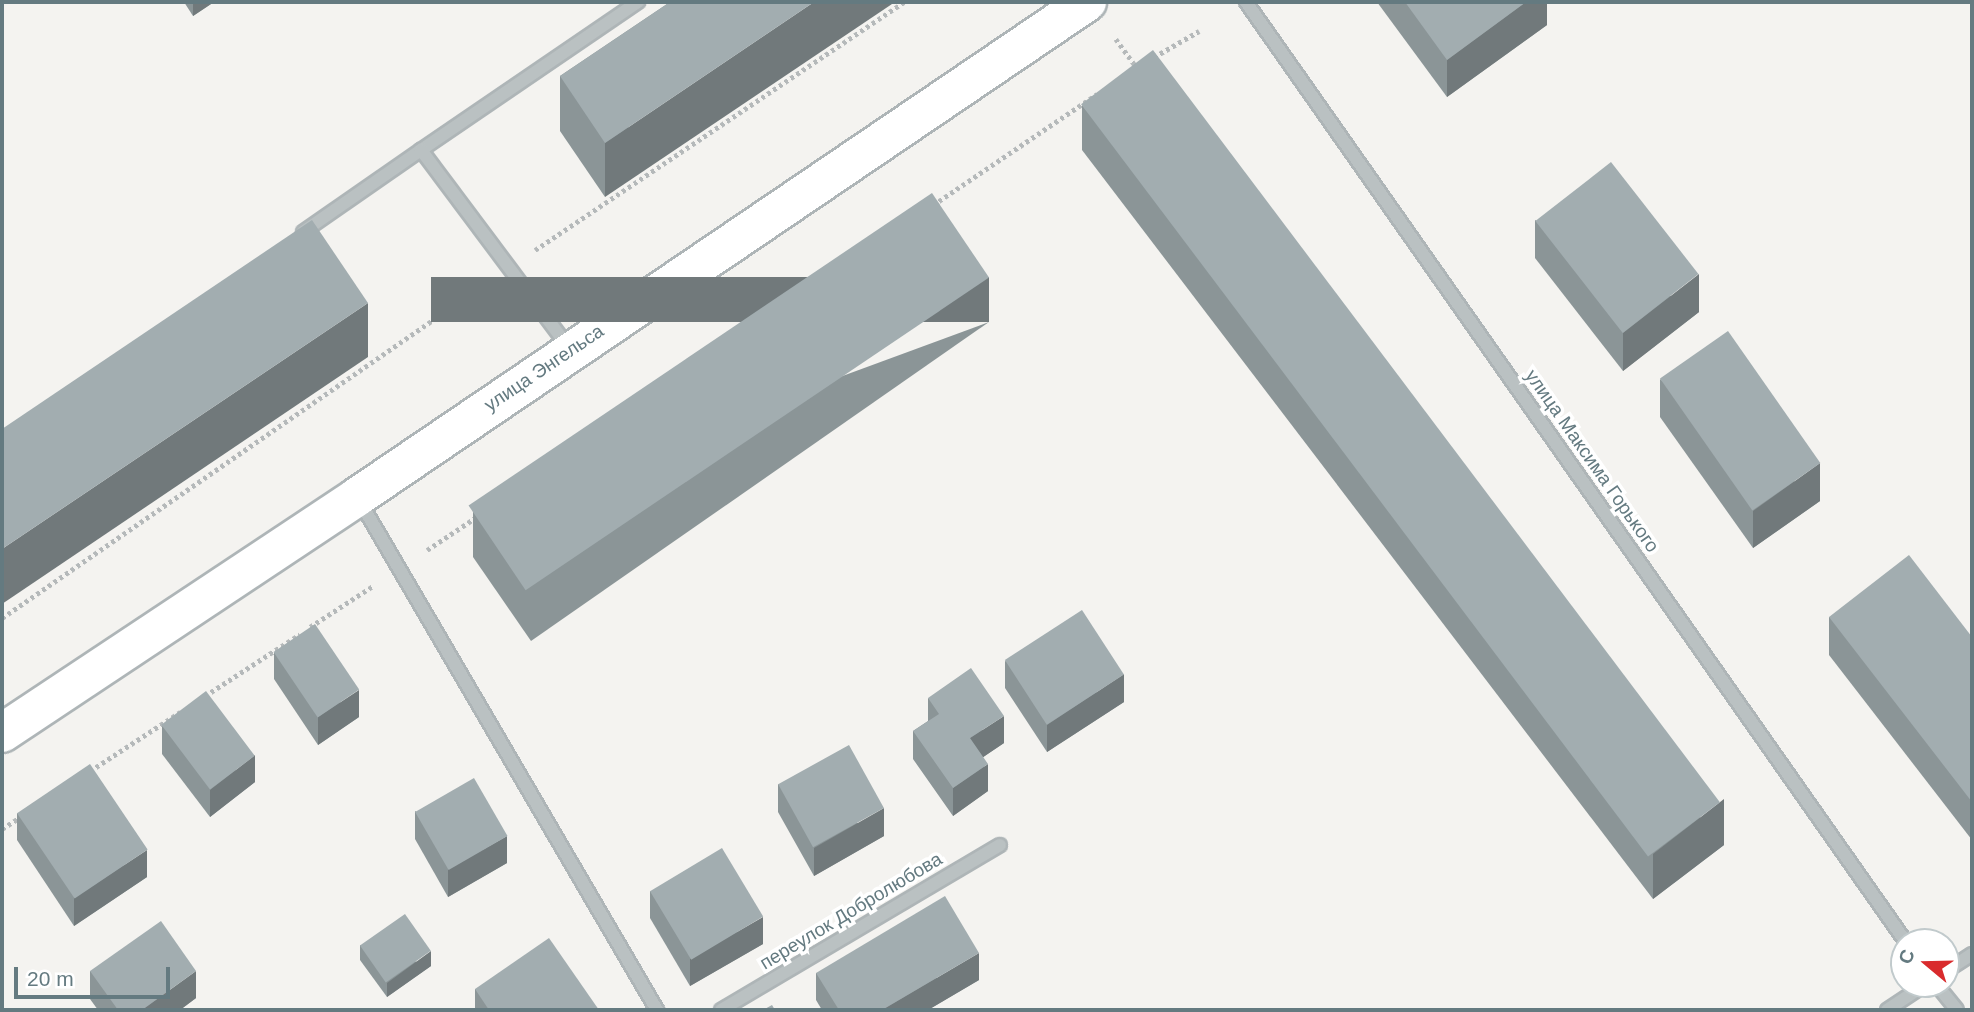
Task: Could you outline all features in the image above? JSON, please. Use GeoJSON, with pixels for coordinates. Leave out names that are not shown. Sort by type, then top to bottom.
{"type":"FeatureCollection","features":[{"type":"Feature","properties":{"kind":"main road","name":"улица Энгельса"},"geometry":{"type":"LineString","coordinates":[[2,733],[357,497],[570,350],[1087,2]]}},
{"type":"Feature","properties":{"kind":"street"},"geometry":{"type":"LineString","coordinates":[[296,237],[638,2]]}},
{"type":"Feature","properties":{"kind":"street","name":"улица Максима Горького"},"geometry":{"type":"LineString","coordinates":[[1246,2],[1896,928]]}},
{"type":"Feature","properties":{"kind":"street"},"geometry":{"type":"LineString","coordinates":[[421,150],[570,350]]}},
{"type":"Feature","properties":{"kind":"street"},"geometry":{"type":"LineString","coordinates":[[357,497],[657,1010]]}},
{"type":"Feature","properties":{"kind":"street","name":"переулок Добролюбова"},"geometry":{"type":"LineString","coordinates":[[721,1010],[1000,845]]}},
{"type":"Feature","properties":{"kind":"street"},"geometry":{"type":"LineString","coordinates":[[1887,1010],[1905,998]]}},
{"type":"Feature","properties":{"kind":"path"},"geometry":{"type":"LineString","coordinates":[[2,618],[509,267],[904,2]]}},
{"type":"Feature","properties":{"kind":"path"},"geometry":{"type":"LineString","coordinates":[[1125,75],[1199,31]]}},
{"type":"Feature","properties":{"kind":"path"},"geometry":{"type":"LineString","coordinates":[[1115,37],[1136,67]]}},
{"type":"Feature","properties":{"kind":"path"},"geometry":{"type":"LineString","coordinates":[[924,211],[1103,89]]}},
{"type":"Feature","properties":{"kind":"path"},"geometry":{"type":"LineString","coordinates":[[201,699],[480,515]]}},
{"type":"Feature","properties":{"kind":"path"},"geometry":{"type":"LineString","coordinates":[[84,775],[189,706]]}},
{"type":"Feature","properties":{"kind":"path"},"geometry":{"type":"LineString","coordinates":[[2,828],[25,813]]}},
{"type":"Feature","properties":{"kind":"building"},"geometry":{"type":"Polygon","coordinates":[[[670,2],[814,2],[605,143],[560,76],[670,2]]]}},
{"type":"Feature","properties":{"kind":"building"},"geometry":{"type":"Polygon","coordinates":[[[1405,2],[1526,2],[1447,60],[1405,2]]]}},
{"type":"Feature","properties":{"kind":"building"},"geometry":{"type":"Polygon","coordinates":[[[1153,50],[1720,802],[1648,856],[1081,104],[1153,50]]]}},
{"type":"Feature","properties":{"kind":"building"},"geometry":{"type":"Polygon","coordinates":[[[1611,162],[1698,274],[1623,333],[1535,221],[1611,162]]]}},
{"type":"Feature","properties":{"kind":"building"},"geometry":{"type":"Polygon","coordinates":[[[932,193],[989,278],[526,590],[469,506],[932,193]]]}},
{"type":"Feature","properties":{"kind":"building"},"geometry":{"type":"Polygon","coordinates":[[[312,220],[368,303],[2,549],[2,429],[312,220]]]}},
{"type":"Feature","properties":{"kind":"building"},"geometry":{"type":"Polygon","coordinates":[[[1728,331],[1820,463],[1752,510],[1660,379],[1728,331]]]}},
{"type":"Feature","properties":{"kind":"building"},"geometry":{"type":"Polygon","coordinates":[[[1909,555],[1972,637],[1972,802],[1829,617],[1909,555]]]}},
{"type":"Feature","properties":{"kind":"building"},"geometry":{"type":"Polygon","coordinates":[[[1082,610],[1124,675],[1047,725],[1005,660],[1082,610]]]}},
{"type":"Feature","properties":{"kind":"building"},"geometry":{"type":"Polygon","coordinates":[[[315,624],[359,689],[318,717],[274,652],[315,624]]]}},
{"type":"Feature","properties":{"kind":"building"},"geometry":{"type":"Polygon","coordinates":[[[971,668],[1004,716],[970,738],[988,764],[953,788],[913,731],[939,714],[928,698],[971,668]]]}},
{"type":"Feature","properties":{"kind":"building"},"geometry":{"type":"Polygon","coordinates":[[[206,691],[255,756],[210,789],[161,725],[206,691]]]}},
{"type":"Feature","properties":{"kind":"building"},"geometry":{"type":"Polygon","coordinates":[[[849,745],[884,808],[813,847],[778,784],[849,745]]]}},
{"type":"Feature","properties":{"kind":"building"},"geometry":{"type":"Polygon","coordinates":[[[90,764],[148,849],[75,899],[17,813],[90,764]]]}},
{"type":"Feature","properties":{"kind":"building"},"geometry":{"type":"Polygon","coordinates":[[[474,778],[507,836],[449,870],[415,812],[474,778]]]}},
{"type":"Feature","properties":{"kind":"building"},"geometry":{"type":"Polygon","coordinates":[[[722,848],[763,917],[691,960],[650,891],[722,848]]]}},
{"type":"Feature","properties":{"kind":"building"},"geometry":{"type":"Polygon","coordinates":[[[945,896],[979,953],[882,1010],[839,1010],[816,973],[945,896]]]}},
{"type":"Feature","properties":{"kind":"building"},"geometry":{"type":"Polygon","coordinates":[[[405,914],[431,951],[386,982],[360,946],[405,914]]]}},
{"type":"Feature","properties":{"kind":"building"},"geometry":{"type":"Polygon","coordinates":[[[161,921],[196,971],[142,1010],[118,1010],[90,971],[161,921]]]}},
{"type":"Feature","properties":{"kind":"building"},"geometry":{"type":"Polygon","coordinates":[[[549,938],[599,1010],[489,1010],[475,989],[549,938]]]}}]}
